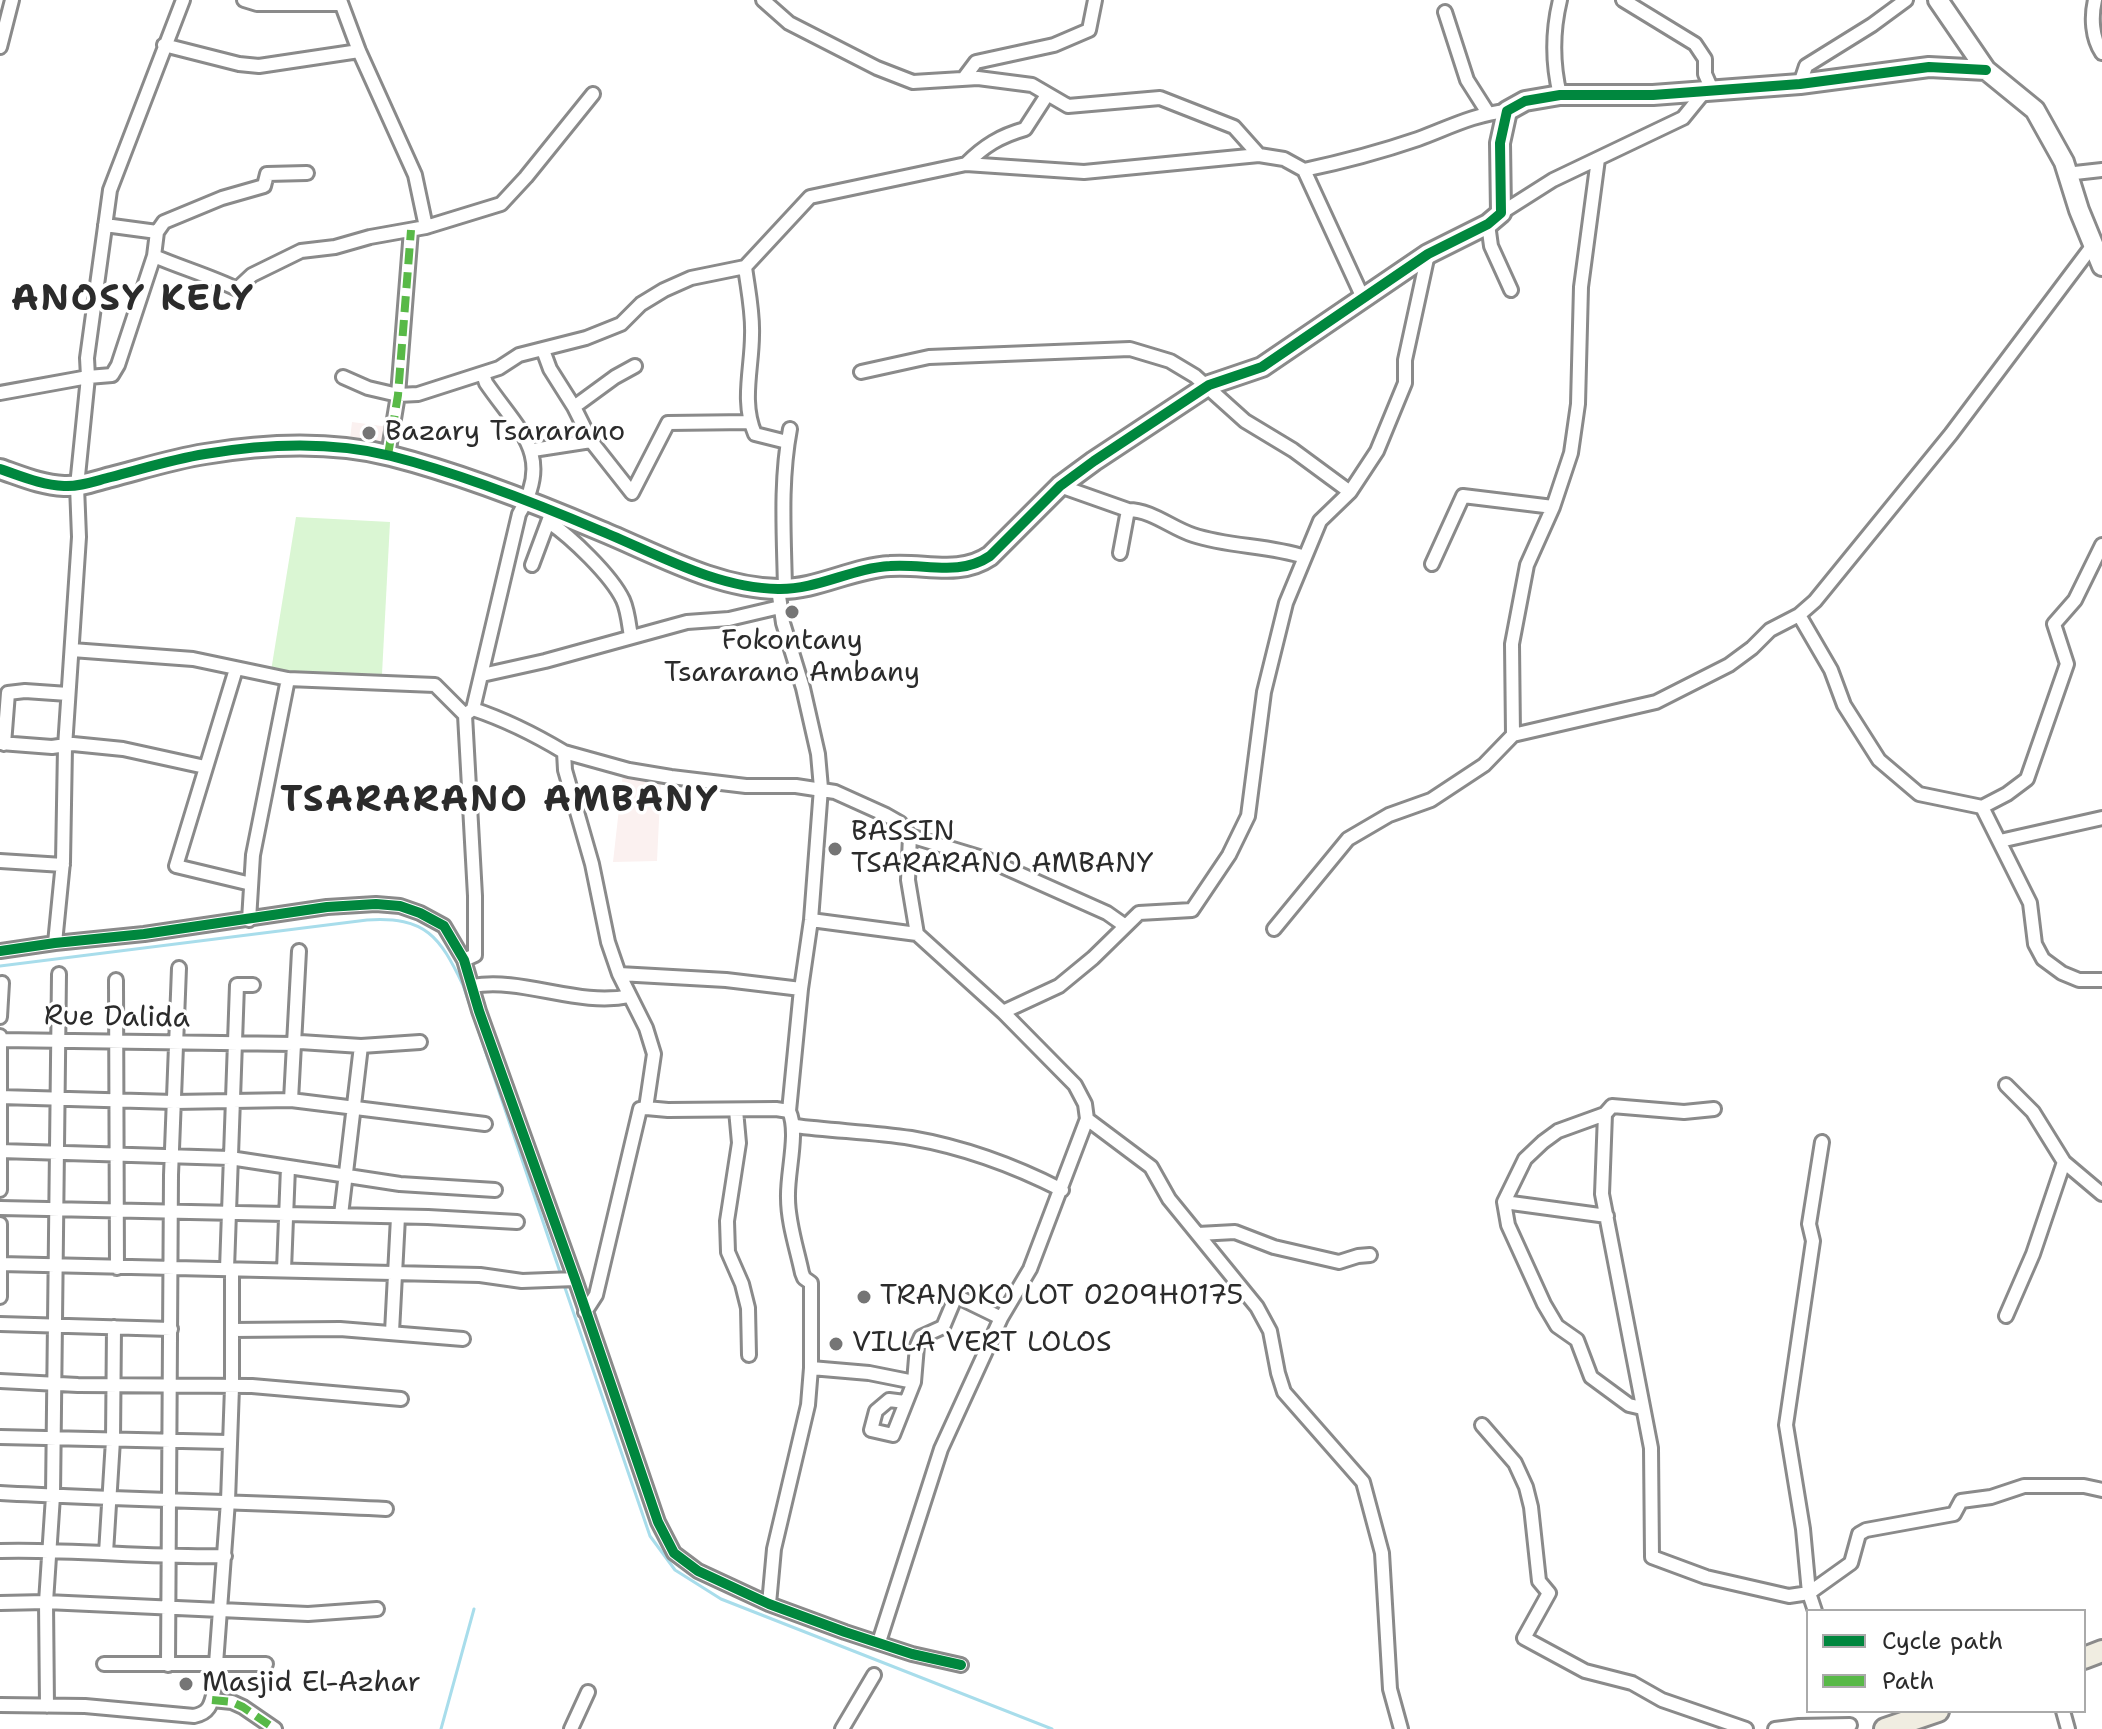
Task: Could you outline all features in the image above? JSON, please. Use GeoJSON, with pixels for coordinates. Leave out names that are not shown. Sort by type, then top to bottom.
{"type":"FeatureCollection","features":[{"type":"Feature","properties":{"kind":"main road"},"geometry":{"type":"LineString","coordinates":[[1885,1729],[1932,1713]]}},
{"type":"Feature","properties":{"kind":"street"},"geometry":{"type":"LineString","coordinates":[[0,47],[12,0]]}},
{"type":"Feature","properties":{"kind":"street"},"geometry":{"type":"LineString","coordinates":[[55,943],[63,865],[65,747],[79,537],[77,486],[88,377],[87,358],[105,225],[110,190],[183,0]]}},
{"type":"Feature","properties":{"kind":"street"},"geometry":{"type":"LineString","coordinates":[[244,0],[257,4],[341,2],[359,51],[415,175],[426,227]]}},
{"type":"Feature","properties":{"kind":"street"},"geometry":{"type":"LineString","coordinates":[[763,0],[789,23],[877,68],[913,82],[964,78],[1032,85],[1068,106],[1160,98],[1234,127],[1259,155]]}},
{"type":"Feature","properties":{"kind":"street"},"geometry":{"type":"LineString","coordinates":[[964,78],[976,62],[1054,45],[1089,30],[1095,0]]}},
{"type":"Feature","properties":{"kind":"street"},"geometry":{"type":"LineString","coordinates":[[1560,0],[1552,46],[1553,69],[1560,95]]}},
{"type":"Feature","properties":{"kind":"street"},"geometry":{"type":"LineString","coordinates":[[1623,0],[1695,44],[1705,59],[1708,91]]}},
{"type":"Feature","properties":{"kind":"street"},"geometry":{"type":"LineString","coordinates":[[1800,84],[1806,66],[1906,0]]}},
{"type":"Feature","properties":{"kind":"street"},"geometry":{"type":"LineString","coordinates":[[1938,0],[1986,70],[2035,110],[2064,162],[2102,266],[2074,270]]}},
{"type":"Feature","properties":{"kind":"street"},"geometry":{"type":"LineString","coordinates":[[2095,0],[2091,17],[2102,53]]}},
{"type":"Feature","properties":{"kind":"street"},"geometry":{"type":"LineString","coordinates":[[1445,12],[1467,80],[1497,112],[1500,143],[1491,246],[1511,290]]}},
{"type":"Feature","properties":{"kind":"street"},"geometry":{"type":"LineString","coordinates":[[164,45],[259,66],[359,51]]}},
{"type":"Feature","properties":{"kind":"street"},"geometry":{"type":"LineString","coordinates":[[1304,170],[1352,159],[1525,101],[1560,95],[1653,95],[1708,91],[1800,84],[1929,67],[1986,70]]}},
{"type":"Feature","properties":{"kind":"street"},"geometry":{"type":"LineString","coordinates":[[482,675],[687,622],[729,619],[781,595],[877,567],[894,565],[958,569],[980,563],[994,554],[1060,486],[1209,385],[1262,367],[1428,254],[1495,219],[1553,180],[1683,118],[1708,91]]}},
{"type":"Feature","properties":{"kind":"street"},"geometry":{"type":"LineString","coordinates":[[154,256],[237,289],[252,275],[301,251],[335,247],[426,227],[501,204],[593,94]]}},
{"type":"Feature","properties":{"kind":"street"},"geometry":{"type":"LineString","coordinates":[[966,164],[1002,135],[1025,129],[1047,95]]}},
{"type":"Feature","properties":{"kind":"street"},"geometry":{"type":"LineString","coordinates":[[343,377],[368,388],[398,395],[418,394],[483,374],[519,355],[586,338],[621,324],[641,304],[691,278],[745,267],[810,197],[966,164],[1084,172],[1259,155],[1284,159],[1304,170],[1363,298]]}},
{"type":"Feature","properties":{"kind":"street"},"geometry":{"type":"LineString","coordinates":[[1513,735],[1512,644],[1521,593],[1536,539],[1553,507],[1571,453],[1578,404],[1581,287],[1598,159]]}},
{"type":"Feature","properties":{"kind":"street"},"geometry":{"type":"LineString","coordinates":[[2066,174],[2102,170]]}},
{"type":"Feature","properties":{"kind":"street"},"geometry":{"type":"LineString","coordinates":[[0,393],[112,375],[154,256],[157,232],[164,222],[222,198],[264,186],[267,174],[307,173]]}},
{"type":"Feature","properties":{"kind":"street"},"geometry":{"type":"LineString","coordinates":[[105,225],[157,232]]}},
{"type":"Feature","properties":{"kind":"street"},"geometry":{"type":"LineString","coordinates":[[388,455],[398,395],[411,230]]}},
{"type":"Feature","properties":{"kind":"street"},"geometry":{"type":"LineString","coordinates":[[1274,929],[1348,839],[1389,815],[1431,800],[1484,765],[1513,735],[1656,702],[1729,665],[1770,630],[1799,615],[1815,601],[1951,434],[2093,245]]}},
{"type":"Feature","properties":{"kind":"street"},"geometry":{"type":"LineString","coordinates":[[1003,1012],[1059,986],[1139,913],[1192,910],[1229,855],[1248,816],[1264,692],[1286,603],[1320,521],[1350,492],[1377,451],[1405,383],[1405,360],[1428,254]]}},
{"type":"Feature","properties":{"kind":"street"},"geometry":{"type":"LineString","coordinates":[[745,267],[752,312],[748,390],[750,422],[755,434],[789,436],[781,595],[818,754],[821,788],[811,920],[789,1111],[795,1126],[787,1200],[804,1278],[811,1283],[811,1368],[808,1405],[774,1549],[769,1604]]}},
{"type":"Feature","properties":{"kind":"street"},"geometry":{"type":"LineString","coordinates":[[861,372],[929,357],[1130,349],[1170,361],[1209,385],[1245,421],[1293,450],[1350,492]]}},
{"type":"Feature","properties":{"kind":"street"},"geometry":{"type":"LineString","coordinates":[[543,350],[550,369],[591,441],[632,493],[668,423],[750,422]]}},
{"type":"Feature","properties":{"kind":"street"},"geometry":{"type":"LineString","coordinates":[[574,407],[635,366]]}},
{"type":"Feature","properties":{"kind":"street"},"geometry":{"type":"LineString","coordinates":[[464,960],[475,955],[469,712],[482,675],[519,514],[533,486],[533,450],[486,383],[483,374]]}},
{"type":"Feature","properties":{"kind":"street"},"geometry":{"type":"LineString","coordinates":[[533,450],[591,441]]}},
{"type":"Feature","properties":{"kind":"street"},"geometry":{"type":"LineString","coordinates":[[0,469],[43,484],[77,486],[206,454],[317,445],[388,455],[527,501],[551,516],[700,572],[781,595]]}},
{"type":"Feature","properties":{"kind":"street"},"geometry":{"type":"LineString","coordinates":[[1060,486],[1128,510],[1139,510],[1193,535],[1284,550],[1305,557]]}},
{"type":"Feature","properties":{"kind":"street"},"geometry":{"type":"LineString","coordinates":[[1432,564],[1463,496],[1553,507]]}},
{"type":"Feature","properties":{"kind":"street"},"geometry":{"type":"LineString","coordinates":[[1120,553],[1128,510]]}},
{"type":"Feature","properties":{"kind":"street"},"geometry":{"type":"LineString","coordinates":[[532,565],[551,516]]}},
{"type":"Feature","properties":{"kind":"street"},"geometry":{"type":"LineString","coordinates":[[551,516],[623,600],[631,637]]}},
{"type":"Feature","properties":{"kind":"street"},"geometry":{"type":"LineString","coordinates":[[1799,615],[1831,670],[1844,705],[1879,760],[1919,794],[1982,807],[2027,779],[2067,664],[2054,624],[2075,600],[2102,545]]}},
{"type":"Feature","properties":{"kind":"street"},"geometry":{"type":"LineString","coordinates":[[72,650],[193,659],[288,679],[435,685],[469,712],[527,730],[564,752],[629,770],[746,786],[821,788],[835,792],[900,823],[910,836],[986,859],[1107,913],[1124,925]]}},
{"type":"Feature","properties":{"kind":"street"},"geometry":{"type":"LineString","coordinates":[[236,669],[176,866],[251,884]]}},
{"type":"Feature","properties":{"kind":"street"},"geometry":{"type":"LineString","coordinates":[[249,920],[253,855],[288,679]]}},
{"type":"Feature","properties":{"kind":"street"},"geometry":{"type":"LineString","coordinates":[[68,694],[8,693],[2,744],[65,747],[73,744],[123,749],[205,767]]}},
{"type":"Feature","properties":{"kind":"street"},"geometry":{"type":"LineString","coordinates":[[564,752],[565,770],[619,974],[646,1028],[654,1054],[646,1108]]}},
{"type":"Feature","properties":{"kind":"street"},"geometry":{"type":"LineString","coordinates":[[1982,807],[2030,903],[2035,944],[2043,959],[2062,973],[2079,980],[2102,980]]}},
{"type":"Feature","properties":{"kind":"street"},"geometry":{"type":"LineString","coordinates":[[2000,841],[2102,818]]}},
{"type":"Feature","properties":{"kind":"street"},"geometry":{"type":"LineString","coordinates":[[910,836],[908,880],[917,934]]}},
{"type":"Feature","properties":{"kind":"street"},"geometry":{"type":"LineString","coordinates":[[0,861],[63,865]]}},
{"type":"Feature","properties":{"kind":"street"},"geometry":{"type":"LineString","coordinates":[[0,951],[249,920],[327,907],[376,904],[400,906],[444,926],[464,960],[658,1522],[674,1553],[698,1571],[769,1604],[912,1654],[961,1665]]}},
{"type":"Feature","properties":{"kind":"street"},"geometry":{"type":"LineString","coordinates":[[811,920],[917,934],[1003,1012],[1075,1085],[1085,1104],[1087,1119],[1030,1269],[1001,1318],[941,1449],[879,1642]]}},
{"type":"Feature","properties":{"kind":"street"},"geometry":{"type":"LineString","coordinates":[[291,1100],[299,951]]}},
{"type":"Feature","properties":{"kind":"street"},"geometry":{"type":"LineString","coordinates":[[168,1665],[172,1156],[179,968]]}},
{"type":"Feature","properties":{"kind":"street"},"geometry":{"type":"LineString","coordinates":[[47,1706],[46,1602],[51,1550],[55,1383],[59,974]]}},
{"type":"Feature","properties":{"kind":"street"},"geometry":{"type":"LineString","coordinates":[[619,974],[726,980],[801,989]]}},
{"type":"Feature","properties":{"kind":"street"},"geometry":{"type":"LineString","coordinates":[[116,980],[117,1268]]}},
{"type":"Feature","properties":{"kind":"street"},"geometry":{"type":"LineString","coordinates":[[0,1017],[2,983]]}},
{"type":"Feature","properties":{"kind":"street"},"geometry":{"type":"LineString","coordinates":[[0,1705],[85,1706],[194,1716],[203,1714],[210,1707],[228,1501],[232,1330],[228,1211],[237,985],[253,985]]}},
{"type":"Feature","properties":{"kind":"street"},"geometry":{"type":"LineString","coordinates":[[472,986],[509,986],[604,999],[630,996]]}},
{"type":"Feature","properties":{"kind":"street"},"geometry":{"type":"LineString","coordinates":[[0,1190],[1,1039]]}},
{"type":"Feature","properties":{"kind":"street","name":"Rue Dalida"},"geometry":{"type":"LineString","coordinates":[[1,1039],[234,1044],[300,1042],[361,1046],[420,1042]]}},
{"type":"Feature","properties":{"kind":"street"},"geometry":{"type":"LineString","coordinates":[[341,1215],[361,1046]]}},
{"type":"Feature","properties":{"kind":"street"},"geometry":{"type":"LineString","coordinates":[[2006,1085],[2033,1112],[2064,1162],[2102,1194]]}},
{"type":"Feature","properties":{"kind":"street"},"geometry":{"type":"LineString","coordinates":[[0,1097],[174,1102],[291,1100],[485,1124]]}},
{"type":"Feature","properties":{"kind":"street"},"geometry":{"type":"LineString","coordinates":[[1642,1408],[1629,1405],[1591,1377],[1577,1340],[1557,1326],[1544,1304],[1508,1225],[1504,1202],[1525,1159],[1543,1142],[1558,1131],[1605,1114],[1612,1106],[1684,1112],[1714,1109]]}},
{"type":"Feature","properties":{"kind":"street"},"geometry":{"type":"LineString","coordinates":[[585,1312],[596,1295],[640,1109],[763,1108],[789,1111]]}},
{"type":"Feature","properties":{"kind":"street"},"geometry":{"type":"LineString","coordinates":[[736,1110],[739,1143],[727,1221],[728,1252],[742,1284],[748,1308],[749,1355]]}},
{"type":"Feature","properties":{"kind":"street"},"geometry":{"type":"LineString","coordinates":[[1605,1114],[1602,1194],[1651,1448],[1652,1557],[1706,1577],[1789,1596],[1809,1593],[1851,1563],[1859,1534],[1866,1530],[1954,1514],[1961,1501],[1991,1497],[2024,1486],[2084,1486],[2102,1490]]}},
{"type":"Feature","properties":{"kind":"street"},"geometry":{"type":"LineString","coordinates":[[1087,1119],[1151,1167],[1169,1199],[1257,1307],[1270,1331],[1284,1392],[1363,1482],[1382,1553],[1390,1689],[1401,1729]]}},
{"type":"Feature","properties":{"kind":"street"},"geometry":{"type":"LineString","coordinates":[[795,1126],[908,1137],[941,1144],[1029,1173],[1062,1190]]}},
{"type":"Feature","properties":{"kind":"street"},"geometry":{"type":"LineString","coordinates":[[1814,1609],[1809,1593],[1803,1529],[1786,1425],[1813,1241],[1809,1224],[1822,1142]]}},
{"type":"Feature","properties":{"kind":"street"},"geometry":{"type":"LineString","coordinates":[[0,1152],[230,1158],[400,1184],[495,1190]]}},
{"type":"Feature","properties":{"kind":"street"},"geometry":{"type":"LineString","coordinates":[[2006,1316],[2033,1254],[2064,1162]]}},
{"type":"Feature","properties":{"kind":"street"},"geometry":{"type":"LineString","coordinates":[[284,1270],[288,1167]]}},
{"type":"Feature","properties":{"kind":"street"},"geometry":{"type":"LineString","coordinates":[[1504,1202],[1607,1216]]}},
{"type":"Feature","properties":{"kind":"street"},"geometry":{"type":"LineString","coordinates":[[0,1208],[228,1211],[517,1222]]}},
{"type":"Feature","properties":{"kind":"street"},"geometry":{"type":"LineString","coordinates":[[392,1332],[398,1217]]}},
{"type":"Feature","properties":{"kind":"street"},"geometry":{"type":"LineString","coordinates":[[0,1224],[0,1297]]}},
{"type":"Feature","properties":{"kind":"street"},"geometry":{"type":"LineString","coordinates":[[1198,1234],[1235,1232],[1274,1247],[1339,1262],[1370,1255]]}},
{"type":"Feature","properties":{"kind":"street"},"geometry":{"type":"LineString","coordinates":[[0,1264],[394,1272],[480,1275],[522,1281],[575,1279]]}},
{"type":"Feature","properties":{"kind":"street"},"geometry":{"type":"LineString","coordinates":[[905,1402],[914,1382],[917,1346],[921,1337],[943,1327],[956,1296],[1001,1318]]}},
{"type":"Feature","properties":{"kind":"street"},"geometry":{"type":"LineString","coordinates":[[0,1324],[171,1329]]}},
{"type":"Feature","properties":{"kind":"street"},"geometry":{"type":"LineString","coordinates":[[106,1553],[113,1440],[114,1327]]}},
{"type":"Feature","properties":{"kind":"street"},"geometry":{"type":"LineString","coordinates":[[232,1330],[392,1332],[463,1339]]}},
{"type":"Feature","properties":{"kind":"street"},"geometry":{"type":"LineString","coordinates":[[811,1368],[869,1373],[914,1382]]}},
{"type":"Feature","properties":{"kind":"street"},"geometry":{"type":"LineString","coordinates":[[0,1381],[324,1391],[401,1399]]}},
{"type":"Feature","properties":{"kind":"street"},"geometry":{"type":"LineString","coordinates":[[1482,1425],[1515,1463],[1526,1487],[1539,1581],[1549,1593],[1524,1638],[1585,1671],[1632,1683],[1662,1700],[1746,1729]]}},
{"type":"Feature","properties":{"kind":"street"},"geometry":{"type":"LineString","coordinates":[[0,1437],[228,1442]]}},
{"type":"Feature","properties":{"kind":"street"},"geometry":{"type":"LineString","coordinates":[[0,1493],[386,1509]]}},
{"type":"Feature","properties":{"kind":"street"},"geometry":{"type":"LineString","coordinates":[[0,1551],[225,1556]]}},
{"type":"Feature","properties":{"kind":"street"},"geometry":{"type":"LineString","coordinates":[[0,1603],[46,1602],[308,1614],[377,1609]]}},
{"type":"Feature","properties":{"kind":"street"},"geometry":{"type":"LineString","coordinates":[[104,1664],[266,1664]]}},
{"type":"Feature","properties":{"kind":"street"},"geometry":{"type":"LineString","coordinates":[[842,1729],[874,1675]]}},
{"type":"Feature","properties":{"kind":"street"},"geometry":{"type":"LineString","coordinates":[[571,1729],[588,1692]]}},
{"type":"Feature","properties":{"kind":"street"},"geometry":{"type":"LineString","coordinates":[[212,1700],[232,1702],[243,1707],[275,1729]]}},
{"type":"Feature","properties":{"kind":"street"},"geometry":{"type":"LineString","coordinates":[[1775,1729],[1851,1727]]}},
{"type":"Feature","properties":{"kind":"shaded area","name":"Bazary Tsararano"},"geometry":{"type":"Polygon","coordinates":[[[352,422],[389,427],[386,447],[350,439],[352,422]]]}},
{"type":"Feature","properties":{"kind":"shaded area"},"geometry":{"type":"Polygon","coordinates":[[[623,773],[661,779],[657,861],[613,862],[623,773]]]}},
{"type":"Feature","properties":{"kind":"green space"},"geometry":{"type":"Polygon","coordinates":[[[296,517],[390,522],[382,674],[271,671],[296,517]]]}},
{"type":"Feature","properties":{"kind":"waterway"},"geometry":{"type":"LineString","coordinates":[[0,966],[367,920],[404,922],[417,926],[438,942],[463,985],[561,1275]]}},
{"type":"Feature","properties":{"kind":"waterway"},"geometry":{"type":"LineString","coordinates":[[3,1271],[51,1271]]}},
{"type":"Feature","properties":{"kind":"waterway"},"geometry":{"type":"LineString","coordinates":[[563,1282],[650,1536],[675,1570],[721,1599],[1052,1729]]}},
{"type":"Feature","properties":{"kind":"waterway"},"geometry":{"type":"LineString","coordinates":[[441,1729],[474,1609]]}},
{"type":"Feature","properties":{"kind":"marked path"},"geometry":{"type":"LineString","coordinates":[[388,455],[398,395],[411,230]]}},
{"type":"Feature","properties":{"kind":"marked path"},"geometry":{"type":"LineString","coordinates":[[212,1700],[232,1702],[243,1707],[275,1729]]}},
{"type":"Feature","properties":{"kind":"cycle path"},"geometry":{"type":"LineString","coordinates":[[0,469],[39,482],[70,486],[228,451],[274,446],[345,448],[391,456],[471,480],[687,568],[732,583],[792,588],[890,566],[966,566],[990,556],[1060,486],[1209,385],[1262,367],[1428,254],[1488,224],[1501,213],[1500,143],[1507,111],[1525,101],[1560,95],[1653,95],[1800,84],[1929,67],[1986,70]]}},
{"type":"Feature","properties":{"kind":"cycle path"},"geometry":{"type":"LineString","coordinates":[[0,951],[327,907],[376,904],[400,906],[444,926],[464,960],[479,1011],[658,1522],[674,1553],[698,1571],[769,1604],[912,1654],[961,1665]]}},
{"type":"Feature","properties":{"kind":"place","name":"Bazary Tsararano"},"geometry":{"type":"Point","coordinates":[369,433]}},
{"type":"Feature","properties":{"kind":"place","name":"Fokontany Tsararano Ambany"},"geometry":{"type":"Point","coordinates":[792,612]}},
{"type":"Feature","properties":{"kind":"place","name":"BASSIN TSARARANO AMBANY"},"geometry":{"type":"Point","coordinates":[835,849]}},
{"type":"Feature","properties":{"kind":"place","name":"TRANOKO LOT 0209H0175"},"geometry":{"type":"Point","coordinates":[864,1297]}},
{"type":"Feature","properties":{"kind":"place","name":"VILLA VERT LOLOS"},"geometry":{"type":"Point","coordinates":[836,1344]}},
{"type":"Feature","properties":{"kind":"place","name":"Masjid El-Azhar"},"geometry":{"type":"Point","coordinates":[186,1684]}},
{"type":"Feature","properties":{"kind":"district","name":"ANOSY KELY"},"geometry":{"type":"Point","coordinates":[133,301]}},
{"type":"Feature","properties":{"kind":"district","name":"TSARARANO AMBANY"},"geometry":{"type":"Point","coordinates":[500,802]}}]}
